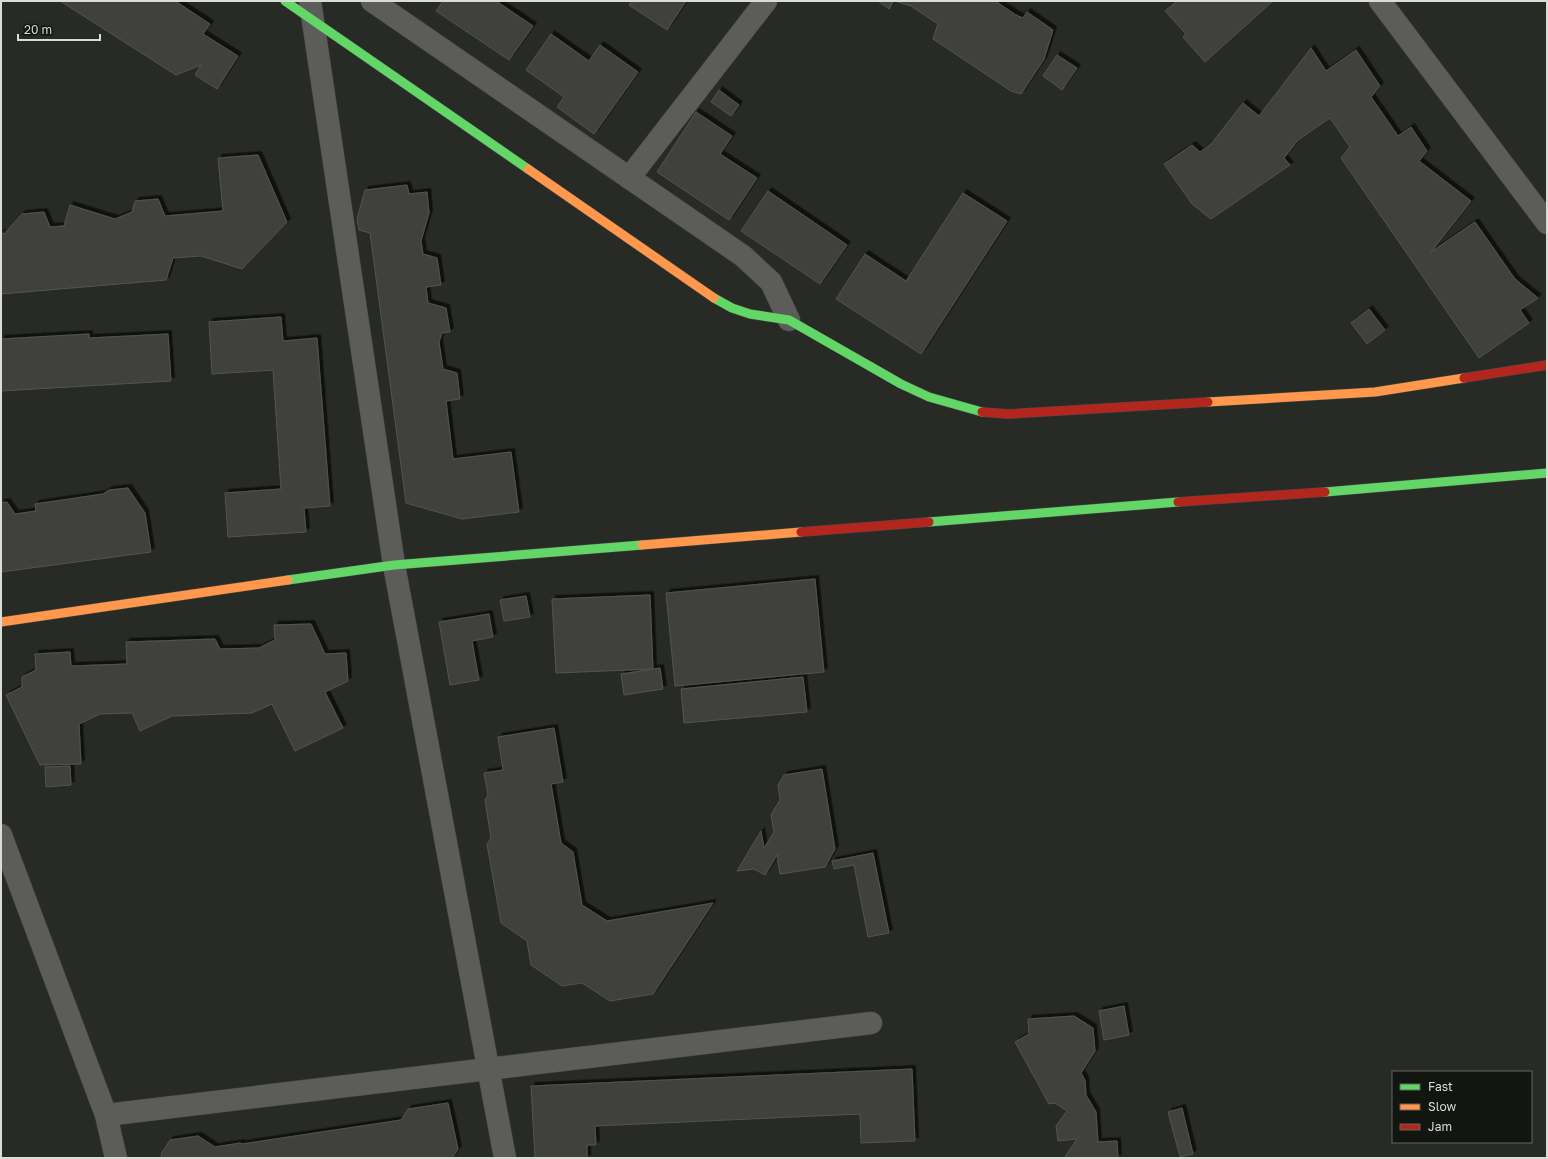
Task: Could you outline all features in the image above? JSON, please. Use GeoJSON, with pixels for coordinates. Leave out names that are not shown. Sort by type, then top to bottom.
{"type":"FeatureCollection","features":[{"type":"Feature","properties":{"kind":"street"},"geometry":{"type":"LineString","coordinates":[[285,1],[311,11],[716,299],[732,308],[750,314],[790,320],[901,384],[929,397],[977,412],[1008,414],[1375,392],[1547,365]]}},
{"type":"Feature","properties":{"kind":"street"},"geometry":{"type":"LineString","coordinates":[[372,1],[743,256],[759,269],[771,282],[790,320]]}},
{"type":"Feature","properties":{"kind":"street"},"geometry":{"type":"LineString","coordinates":[[629,178],[766,1]]}},
{"type":"Feature","properties":{"kind":"street"},"geometry":{"type":"LineString","coordinates":[[1380,1],[1547,223]]}},
{"type":"Feature","properties":{"kind":"street"},"geometry":{"type":"LineString","coordinates":[[311,11],[394,565],[505,1158]]}},
{"type":"Feature","properties":{"kind":"street"},"geometry":{"type":"LineString","coordinates":[[1,622],[394,565],[1145,504],[1364,490],[1547,473]]}},
{"type":"Feature","properties":{"kind":"street"},"geometry":{"type":"LineString","coordinates":[[1,835],[106,1115],[116,1158]]}},
{"type":"Feature","properties":{"kind":"street"},"geometry":{"type":"LineString","coordinates":[[106,1115],[871,1023]]}},
{"type":"Feature","properties":{"kind":"building"},"geometry":{"type":"Polygon","coordinates":[[[60,1],[175,1],[210,24],[203,34],[238,56],[217,89],[195,75],[201,65],[176,75],[60,1]]]}},
{"type":"Feature","properties":{"kind":"building"},"geometry":{"type":"Polygon","coordinates":[[[443,1],[496,1],[533,26],[509,60],[436,11],[443,1]]]}},
{"type":"Feature","properties":{"kind":"building"},"geometry":{"type":"Polygon","coordinates":[[[632,1],[686,1],[667,30],[629,5],[632,1]]]}},
{"type":"Feature","properties":{"kind":"building"},"geometry":{"type":"Polygon","coordinates":[[[878,1],[894,1],[889,9],[878,1]]]}},
{"type":"Feature","properties":{"kind":"building"},"geometry":{"type":"Polygon","coordinates":[[[895,1],[995,1],[1023,18],[1027,12],[1053,30],[1044,59],[1021,94],[1011,91],[933,39],[938,24],[911,6],[895,1]]]}},
{"type":"Feature","properties":{"kind":"building"},"geometry":{"type":"Polygon","coordinates":[[[1177,1],[1273,1],[1205,62],[1183,37],[1186,34],[1165,11],[1177,1]]]}},
{"type":"Feature","properties":{"kind":"building"},"geometry":{"type":"Polygon","coordinates":[[[551,34],[589,61],[600,45],[638,72],[594,134],[557,107],[564,97],[526,70],[551,34]]]}},
{"type":"Feature","properties":{"kind":"building"},"geometry":{"type":"Polygon","coordinates":[[[1311,48],[1326,71],[1356,50],[1380,86],[1371,97],[1398,136],[1411,127],[1427,151],[1419,161],[1471,201],[1431,252],[1475,222],[1515,279],[1538,298],[1520,310],[1529,323],[1479,358],[1341,158],[1350,147],[1330,118],[1298,140],[1284,158],[1290,165],[1211,219],[1192,204],[1164,164],[1192,145],[1200,152],[1212,143],[1243,103],[1259,116],[1311,48]]]}},
{"type":"Feature","properties":{"kind":"building"},"geometry":{"type":"Polygon","coordinates":[[[1057,55],[1077,68],[1062,90],[1043,76],[1057,55]]]}},
{"type":"Feature","properties":{"kind":"building"},"geometry":{"type":"Polygon","coordinates":[[[719,90],[739,105],[731,116],[711,102],[719,90]]]}},
{"type":"Feature","properties":{"kind":"building"},"geometry":{"type":"Polygon","coordinates":[[[696,112],[732,136],[720,154],[757,178],[729,220],[657,172],[696,112]]]}},
{"type":"Feature","properties":{"kind":"building"},"geometry":{"type":"Polygon","coordinates":[[[258,155],[287,222],[242,269],[201,256],[173,258],[166,280],[1,294],[1,233],[4,234],[22,214],[44,212],[50,227],[64,226],[70,205],[115,219],[132,212],[135,201],[158,199],[165,216],[223,211],[218,158],[258,155]]]}},
{"type":"Feature","properties":{"kind":"building"},"geometry":{"type":"Polygon","coordinates":[[[407,185],[409,194],[427,192],[429,213],[421,241],[423,254],[437,258],[441,285],[426,287],[428,303],[446,308],[450,332],[442,333],[439,342],[443,369],[457,373],[460,399],[446,401],[453,459],[511,452],[519,512],[462,519],[406,503],[370,233],[359,230],[357,219],[365,190],[407,185]]]}},
{"type":"Feature","properties":{"kind":"building"},"geometry":{"type":"Polygon","coordinates":[[[768,191],[847,245],[820,284],[741,231],[768,191]]]}},
{"type":"Feature","properties":{"kind":"building"},"geometry":{"type":"Polygon","coordinates":[[[963,193],[1007,221],[921,354],[836,299],[865,254],[906,281],[963,193]]]}},
{"type":"Feature","properties":{"kind":"building"},"geometry":{"type":"Polygon","coordinates":[[[1369,309],[1385,330],[1367,344],[1351,323],[1369,309]]]}},
{"type":"Feature","properties":{"kind":"building"},"geometry":{"type":"Polygon","coordinates":[[[281,317],[283,341],[317,338],[330,506],[304,508],[306,532],[228,537],[225,493],[281,489],[273,370],[212,374],[209,322],[281,317]]]}},
{"type":"Feature","properties":{"kind":"building"},"geometry":{"type":"Polygon","coordinates":[[[89,334],[89,338],[168,334],[171,381],[1,391],[1,339],[89,334]]]}},
{"type":"Feature","properties":{"kind":"building"},"geometry":{"type":"Polygon","coordinates":[[[128,488],[145,513],[151,552],[1,572],[1,503],[7,502],[15,514],[36,511],[35,504],[103,494],[109,490],[128,488]]]}},
{"type":"Feature","properties":{"kind":"building"},"geometry":{"type":"Polygon","coordinates":[[[815,579],[824,672],[675,686],[666,593],[815,579]]]}},
{"type":"Feature","properties":{"kind":"building"},"geometry":{"type":"Polygon","coordinates":[[[650,595],[653,669],[556,673],[552,599],[650,595]]]}},
{"type":"Feature","properties":{"kind":"building"},"geometry":{"type":"Polygon","coordinates":[[[526,596],[530,617],[504,621],[500,600],[526,596]]]}},
{"type":"Feature","properties":{"kind":"building"},"geometry":{"type":"Polygon","coordinates":[[[489,614],[493,637],[472,641],[479,680],[450,685],[439,622],[489,614]]]}},
{"type":"Feature","properties":{"kind":"building"},"geometry":{"type":"Polygon","coordinates":[[[311,624],[325,654],[346,653],[348,681],[325,692],[343,728],[295,751],[272,704],[252,713],[172,716],[140,731],[132,713],[100,714],[79,724],[81,764],[40,765],[6,695],[22,687],[22,677],[36,670],[35,654],[70,652],[71,666],[127,664],[126,642],[215,639],[220,649],[259,648],[275,640],[274,625],[311,624]]]}},
{"type":"Feature","properties":{"kind":"building"},"geometry":{"type":"Polygon","coordinates":[[[660,668],[663,689],[624,695],[621,674],[660,668]]]}},
{"type":"Feature","properties":{"kind":"building"},"geometry":{"type":"Polygon","coordinates":[[[803,677],[807,712],[684,723],[681,689],[803,677]]]}},
{"type":"Feature","properties":{"kind":"building"},"geometry":{"type":"Polygon","coordinates":[[[554,728],[563,782],[551,784],[561,843],[573,852],[582,905],[607,921],[713,903],[653,994],[610,1001],[582,983],[562,986],[531,965],[527,941],[501,923],[487,844],[491,838],[485,800],[488,795],[484,773],[503,770],[498,737],[554,728]]]}},
{"type":"Feature","properties":{"kind":"building"},"geometry":{"type":"Polygon","coordinates":[[[70,766],[71,785],[46,787],[45,767],[70,766]]]}},
{"type":"Feature","properties":{"kind":"building"},"geometry":{"type":"Polygon","coordinates":[[[822,769],[835,849],[825,867],[780,874],[777,855],[765,875],[754,869],[737,871],[761,831],[764,848],[774,832],[771,815],[780,800],[778,785],[784,775],[822,769]]]}},
{"type":"Feature","properties":{"kind":"building"},"geometry":{"type":"Polygon","coordinates":[[[873,853],[889,933],[868,937],[854,865],[834,869],[832,861],[873,853]]]}},
{"type":"Feature","properties":{"kind":"building"},"geometry":{"type":"Polygon","coordinates":[[[1124,1006],[1129,1035],[1104,1040],[1099,1011],[1124,1006]]]}},
{"type":"Feature","properties":{"kind":"building"},"geometry":{"type":"Polygon","coordinates":[[[1074,1016],[1093,1028],[1095,1051],[1081,1073],[1085,1080],[1086,1095],[1096,1112],[1098,1142],[1117,1141],[1118,1158],[1064,1158],[1077,1139],[1058,1141],[1056,1126],[1067,1111],[1055,1103],[1049,1104],[1015,1042],[1029,1034],[1028,1019],[1074,1016]]]}},
{"type":"Feature","properties":{"kind":"building"},"geometry":{"type":"Polygon","coordinates":[[[912,1069],[915,1141],[861,1143],[860,1114],[595,1126],[596,1145],[587,1145],[587,1158],[535,1158],[531,1086],[912,1069]]]}},
{"type":"Feature","properties":{"kind":"building"},"geometry":{"type":"Polygon","coordinates":[[[448,1103],[458,1149],[452,1158],[162,1158],[161,1154],[170,1140],[198,1136],[215,1147],[240,1143],[242,1144],[401,1120],[408,1109],[448,1103]]]}},
{"type":"Feature","properties":{"kind":"building"},"geometry":{"type":"Polygon","coordinates":[[[1182,1108],[1193,1154],[1180,1157],[1168,1112],[1182,1108]]]}},
{"type":"Feature","properties":{"kind":"traffic: fast"},"geometry":{"type":"LineString","coordinates":[[285,1],[528,169]]}},
{"type":"Feature","properties":{"kind":"traffic: fast"},"geometry":{"type":"LineString","coordinates":[[714,298],[732,308],[750,314],[789,320],[901,384],[929,397],[982,412]]}},
{"type":"Feature","properties":{"kind":"traffic: fast"},"geometry":{"type":"LineString","coordinates":[[1325,492],[1547,473]]}},
{"type":"Feature","properties":{"kind":"traffic: fast"},"geometry":{"type":"LineString","coordinates":[[929,522],[1178,502]]}},
{"type":"Feature","properties":{"kind":"traffic: fast"},"geometry":{"type":"LineString","coordinates":[[288,580],[394,565],[642,545]]}},
{"type":"Feature","properties":{"kind":"traffic: slow"},"geometry":{"type":"LineString","coordinates":[[528,169],[714,298]]}},
{"type":"Feature","properties":{"kind":"traffic: slow"},"geometry":{"type":"LineString","coordinates":[[1208,402],[1375,392],[1464,378]]}},
{"type":"Feature","properties":{"kind":"traffic: slow"},"geometry":{"type":"LineString","coordinates":[[642,545],[801,532]]}},
{"type":"Feature","properties":{"kind":"traffic: slow"},"geometry":{"type":"LineString","coordinates":[[1,622],[288,580]]}},
{"type":"Feature","properties":{"kind":"traffic: jam"},"geometry":{"type":"LineString","coordinates":[[1464,378],[1547,365]]}},
{"type":"Feature","properties":{"kind":"traffic: jam"},"geometry":{"type":"LineString","coordinates":[[982,412],[1008,414],[1208,402]]}},
{"type":"Feature","properties":{"kind":"traffic: jam"},"geometry":{"type":"LineString","coordinates":[[1178,502],[1325,492]]}},
{"type":"Feature","properties":{"kind":"traffic: jam"},"geometry":{"type":"LineString","coordinates":[[801,532],[929,522]]}}]}
